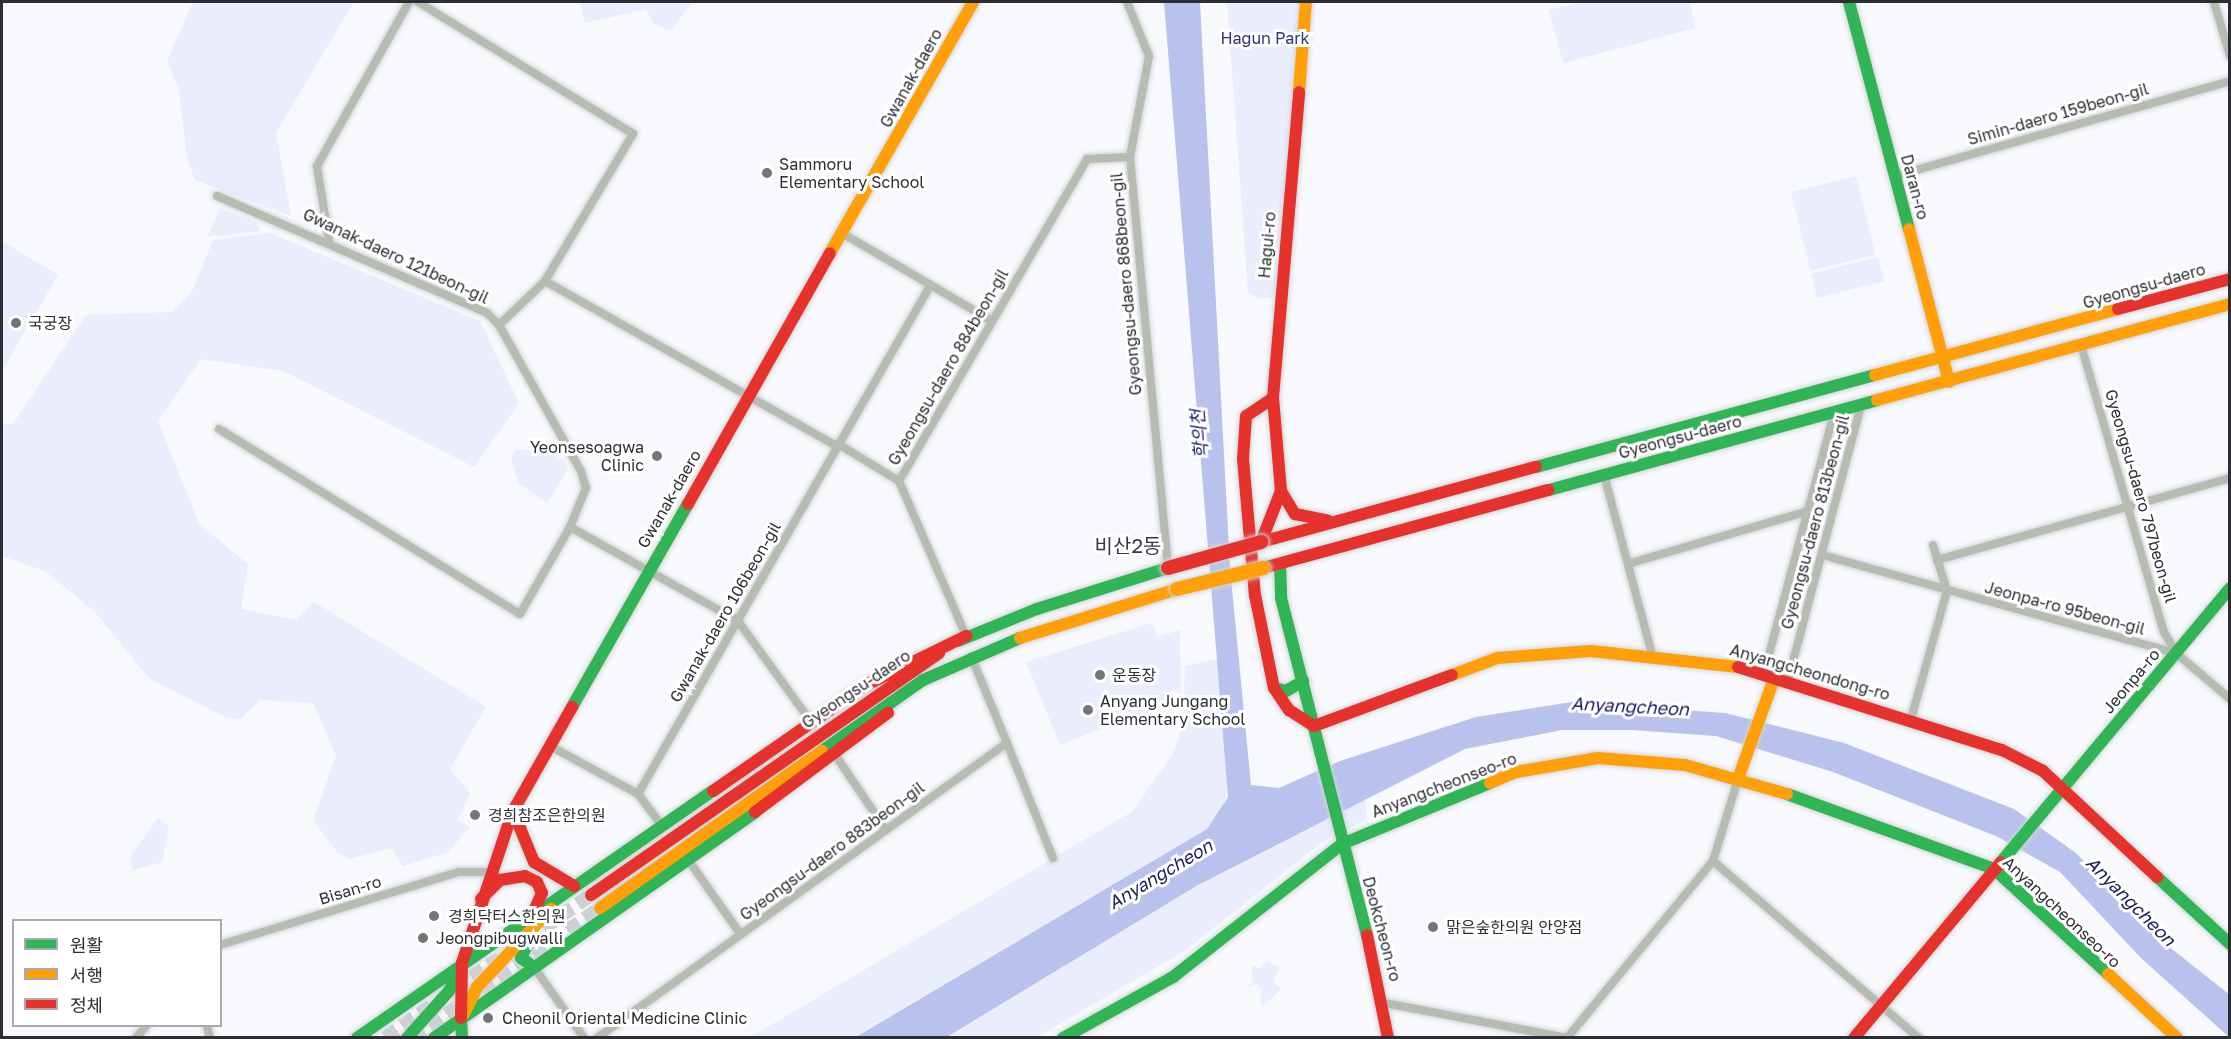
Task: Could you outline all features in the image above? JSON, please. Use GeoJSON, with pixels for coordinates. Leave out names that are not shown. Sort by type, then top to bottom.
{"type":"FeatureCollection","features":[{"type":"Feature","properties":{"kind":"main road","name":"Gwanak-daero"},"geometry":{"type":"LineString","coordinates":[[462,1038],[462,963],[489,872],[513,811],[973,2]]}},
{"type":"Feature","properties":{"kind":"main road","name":"Hagui-ro"},"geometry":{"type":"LineString","coordinates":[[1281,491],[1273,398],[1306,2]]}},
{"type":"Feature","properties":{"kind":"main road","name":"Daran-ro"},"geometry":{"type":"LineString","coordinates":[[1849,2],[1949,382]]}},
{"type":"Feature","properties":{"kind":"main road","name":"Gyeongsu-daero"},"geometry":{"type":"LineString","coordinates":[[591,895],[966,636],[1168,568],[1332,521],[2068,325],[2229,279]]}},
{"type":"Feature","properties":{"kind":"main road","name":"Gyeongsu-daero"},"geometry":{"type":"LineString","coordinates":[[2068,325],[2229,287]]}},
{"type":"Feature","properties":{"kind":"main road","name":"Gyeongsu-daero"},"geometry":{"type":"LineString","coordinates":[[2106,339],[2229,297]]}},
{"type":"Feature","properties":{"kind":"main road","name":"Gyeongsu-daero"},"geometry":{"type":"LineString","coordinates":[[600,908],[923,680],[971,656],[1177,589],[1280,564],[2229,304]]}},
{"type":"Feature","properties":{"kind":"main road"},"geometry":{"type":"LineString","coordinates":[[1273,398],[1246,416],[1243,459],[1255,595],[1274,688],[1289,710],[1316,732]]}},
{"type":"Feature","properties":{"kind":"main road"},"geometry":{"type":"LineString","coordinates":[[1281,491],[1295,514],[1332,521]]}},
{"type":"Feature","properties":{"kind":"main road"},"geometry":{"type":"LineString","coordinates":[[1261,542],[1281,491]]}},
{"type":"Feature","properties":{"kind":"main road"},"geometry":{"type":"LineString","coordinates":[[1280,564],[1281,598],[1316,732]]}},
{"type":"Feature","properties":{"kind":"main road","name":"Jeonpa-ro"},"geometry":{"type":"LineString","coordinates":[[1997,865],[2229,588]]}},
{"type":"Feature","properties":{"kind":"main road"},"geometry":{"type":"LineString","coordinates":[[357,1038],[462,963],[532,921],[574,886],[811,722],[920,654],[966,636]]}},
{"type":"Feature","properties":{"kind":"main road","name":"Anyangcheondong-ro"},"geometry":{"type":"LineString","coordinates":[[1316,732],[1497,658],[1591,651],[1652,654],[1776,676],[2002,750],[2061,790],[2229,944]]}},
{"type":"Feature","properties":{"kind":"main road"},"geometry":{"type":"LineString","coordinates":[[1739,776],[1776,676]]}},
{"type":"Feature","properties":{"kind":"main road"},"geometry":{"type":"LineString","coordinates":[[434,1038],[836,756],[923,680]]}},
{"type":"Feature","properties":{"kind":"main road"},"geometry":{"type":"LineString","coordinates":[[1274,688],[1286,691],[1303,681]]}},
{"type":"Feature","properties":{"kind":"main road","name":"Deokcheon-ro"},"geometry":{"type":"LineString","coordinates":[[1316,732],[1385,1003],[1388,1038]]}},
{"type":"Feature","properties":{"kind":"main road","name":"Anyangcheonseo-ro"},"geometry":{"type":"LineString","coordinates":[[1062,1038],[1173,977],[1341,837],[1516,772],[1598,758],[1685,765],[1739,776],[1997,865],[2177,1038]]}},
{"type":"Feature","properties":{"kind":"main road"},"geometry":{"type":"LineString","coordinates":[[513,811],[520,838],[534,862],[574,886]]}},
{"type":"Feature","properties":{"kind":"main road"},"geometry":{"type":"LineString","coordinates":[[1854,1038],[1997,865]]}},
{"type":"Feature","properties":{"kind":"main road"},"geometry":{"type":"LineString","coordinates":[[480,900],[500,880],[525,876],[537,882],[542,893],[542,902],[532,921],[521,958],[534,967]]}},
{"type":"Feature","properties":{"kind":"main road"},"geometry":{"type":"LineString","coordinates":[[461,1018],[477,987],[532,921]]}},
{"type":"Feature","properties":{"kind":"main road"},"geometry":{"type":"LineString","coordinates":[[408,1038],[449,991],[462,963]]}},
{"type":"Feature","properties":{"kind":"street"},"geometry":{"type":"LineString","coordinates":[[329,241],[317,166],[409,2]]}},
{"type":"Feature","properties":{"kind":"street"},"geometry":{"type":"LineString","coordinates":[[418,2],[633,134],[545,281],[499,324]]}},
{"type":"Feature","properties":{"kind":"street","name":"Gyeongsu-daero 868beon-gil"},"geometry":{"type":"LineString","coordinates":[[1127,2],[1149,56],[1130,157],[1168,568]]}},
{"type":"Feature","properties":{"kind":"street"},"geometry":{"type":"LineString","coordinates":[[2214,2],[2229,56]]}},
{"type":"Feature","properties":{"kind":"street","name":"Simin-daero 159beon-gil"},"geometry":{"type":"LineString","coordinates":[[1895,176],[2229,81]]}},
{"type":"Feature","properties":{"kind":"street","name":"Gyeongsu-daero 884beon-gil"},"geometry":{"type":"LineString","coordinates":[[966,636],[899,481],[1087,159],[1130,157]]}},
{"type":"Feature","properties":{"kind":"street","name":"Gwanak-daero 121beon-gil"},"geometry":{"type":"LineString","coordinates":[[217,196],[329,241],[487,313],[499,324],[581,471],[586,488],[570,527],[520,614],[219,429]]}},
{"type":"Feature","properties":{"kind":"street"},"geometry":{"type":"LineString","coordinates":[[842,233],[993,321]]}},
{"type":"Feature","properties":{"kind":"street"},"geometry":{"type":"LineString","coordinates":[[545,281],[899,481]]}},
{"type":"Feature","properties":{"kind":"street","name":"Gwanak-daero 106beon-gil"},"geometry":{"type":"LineString","coordinates":[[638,794],[930,286]]}},
{"type":"Feature","properties":{"kind":"street","name":"Gyeongsu-daero 797beon-gil"},"geometry":{"type":"LineString","coordinates":[[2081,345],[2131,506],[2164,632],[2176,653]]}},
{"type":"Feature","properties":{"kind":"street","name":"Gyeongsu-daero 813beon-gil"},"geometry":{"type":"LineString","coordinates":[[1776,676],[1822,555],[1861,406]]}},
{"type":"Feature","properties":{"kind":"street","name":"Gyeongsu-daero 813beon-gil"},"geometry":{"type":"LineString","coordinates":[[1776,676],[1809,511],[1834,413]]}},
{"type":"Feature","properties":{"kind":"street"},"geometry":{"type":"LineString","coordinates":[[1604,475],[1630,563],[1652,654]]}},
{"type":"Feature","properties":{"kind":"street"},"geometry":{"type":"LineString","coordinates":[[1937,560],[2229,478]]}},
{"type":"Feature","properties":{"kind":"street","name":"Gyeongsu-daero 813beon-gil"},"geometry":{"type":"LineString","coordinates":[[1630,563],[1809,511]]}},
{"type":"Feature","properties":{"kind":"street"},"geometry":{"type":"LineString","coordinates":[[570,527],[649,569],[738,621],[811,722]]}},
{"type":"Feature","properties":{"kind":"street"},"geometry":{"type":"LineString","coordinates":[[1911,719],[1947,591],[1933,545]]}},
{"type":"Feature","properties":{"kind":"street","name":"Jeonpa-ro 95beon-gil"},"geometry":{"type":"LineString","coordinates":[[1822,555],[2176,653]]}},
{"type":"Feature","properties":{"kind":"street"},"geometry":{"type":"LineString","coordinates":[[2176,653],[2229,699]]}},
{"type":"Feature","properties":{"kind":"street"},"geometry":{"type":"LineString","coordinates":[[971,656],[1053,858]]}},
{"type":"Feature","properties":{"kind":"street","name":"Gyeongsu-daero 883beon-gil"},"geometry":{"type":"LineString","coordinates":[[597,1038],[1007,743]]}},
{"type":"Feature","properties":{"kind":"street"},"geometry":{"type":"LineString","coordinates":[[550,746],[638,794],[662,826]]}},
{"type":"Feature","properties":{"kind":"street"},"geometry":{"type":"LineString","coordinates":[[836,756],[886,830]]}},
{"type":"Feature","properties":{"kind":"street"},"geometry":{"type":"LineString","coordinates":[[1385,1003],[1567,1038],[1713,861],[1739,776]]}},
{"type":"Feature","properties":{"kind":"street"},"geometry":{"type":"LineString","coordinates":[[689,861],[741,935]]}},
{"type":"Feature","properties":{"kind":"street"},"geometry":{"type":"LineString","coordinates":[[1713,861],[1919,1038]]}},
{"type":"Feature","properties":{"kind":"street","name":"Bisan-ro"},"geometry":{"type":"LineString","coordinates":[[222,944],[459,872],[489,872]]}},
{"type":"Feature","properties":{"kind":"street"},"geometry":{"type":"LineString","coordinates":[[534,967],[584,1038]]}},
{"type":"Feature","properties":{"kind":"green space"},"geometry":{"type":"Polygon","coordinates":[[[193,2],[354,2],[276,133],[291,216],[195,180],[187,158],[179,90],[167,61],[193,2]]]}},
{"type":"Feature","properties":{"kind":"green space"},"geometry":{"type":"Polygon","coordinates":[[[580,2],[693,2],[670,31],[653,23],[646,9],[585,23],[580,2]]]}},
{"type":"Feature","properties":{"kind":"green space","name":"Hagun Park"},"geometry":{"type":"Polygon","coordinates":[[[1227,2],[1301,2],[1274,297],[1258,299],[1248,292],[1227,2]]]}},
{"type":"Feature","properties":{"kind":"green space"},"geometry":{"type":"Polygon","coordinates":[[[1581,2],[1690,2],[1695,28],[1563,63],[1549,10],[1581,2]]]}},
{"type":"Feature","properties":{"kind":"green space"},"geometry":{"type":"Polygon","coordinates":[[[1856,176],[1876,255],[1811,271],[1791,192],[1856,176]]]}},
{"type":"Feature","properties":{"kind":"green space"},"geometry":{"type":"Polygon","coordinates":[[[220,208],[256,222],[260,231],[207,237],[220,208]]]}},
{"type":"Feature","properties":{"kind":"green space"},"geometry":{"type":"Polygon","coordinates":[[[270,233],[480,321],[519,403],[474,467],[283,371],[201,359],[158,421],[200,525],[248,564],[241,609],[296,620],[314,602],[486,707],[450,769],[470,793],[457,821],[470,827],[448,852],[403,866],[391,848],[350,859],[337,852],[313,820],[336,755],[313,703],[260,700],[239,720],[223,716],[150,679],[94,611],[45,571],[2,556],[2,425],[13,424],[86,315],[172,312],[192,292],[213,240],[270,233]]]}},
{"type":"Feature","properties":{"kind":"green space","name":"국궁장"},"geometry":{"type":"Polygon","coordinates":[[[2,241],[58,275],[2,371],[2,241]]]}},
{"type":"Feature","properties":{"kind":"green space"},"geometry":{"type":"Polygon","coordinates":[[[1878,257],[1884,281],[1817,298],[1811,274],[1878,257]]]}},
{"type":"Feature","properties":{"kind":"green space"},"geometry":{"type":"Polygon","coordinates":[[[516,450],[545,450],[563,460],[568,469],[547,503],[518,483],[511,458],[516,450]]]}},
{"type":"Feature","properties":{"kind":"green space","name":"운동장"},"geometry":{"type":"Polygon","coordinates":[[[1152,623],[1157,637],[1180,630],[1181,693],[1172,691],[1171,701],[1060,745],[1026,662],[1152,623]]]}},
{"type":"Feature","properties":{"kind":"green space"},"geometry":{"type":"Polygon","coordinates":[[[1221,658],[1230,783],[1219,817],[1207,829],[854,1037],[749,1038],[1133,811],[1173,753],[1183,724],[1185,666],[1221,658]]]}},
{"type":"Feature","properties":{"kind":"green space"},"geometry":{"type":"Polygon","coordinates":[[[1365,796],[1367,819],[1321,843],[1183,952],[1037,1037],[947,1038],[1198,885],[1365,796]]]}},
{"type":"Feature","properties":{"kind":"green space"},"geometry":{"type":"Polygon","coordinates":[[[158,818],[169,827],[162,862],[133,870],[129,858],[158,818]]]}},
{"type":"Feature","properties":{"kind":"green space"},"geometry":{"type":"Polygon","coordinates":[[[1268,961],[1279,968],[1273,982],[1282,989],[1261,1008],[1261,988],[1256,984],[1245,989],[1253,981],[1252,965],[1259,969],[1268,961]]]}},
{"type":"Feature","properties":{"kind":"water"},"geometry":{"type":"Polygon","coordinates":[[[1164,2],[1200,2],[1230,568],[1251,785],[1279,788],[1340,761],[1476,717],[1572,702],[1725,713],[1844,743],[2014,809],[2076,853],[2163,942],[2230,995],[2229,1037],[2142,959],[2060,872],[1996,836],[1833,772],[1716,736],[1632,730],[1562,730],[1465,749],[1198,885],[947,1037],[854,1038],[1207,829],[1228,797],[1164,2]]]}},
{"type":"Feature","properties":{"kind":"tunnel"},"geometry":{"type":"LineString","coordinates":[[526,940],[591,895]]}},
{"type":"Feature","properties":{"kind":"tunnel"},"geometry":{"type":"LineString","coordinates":[[412,1038],[600,908]]}},
{"type":"Feature","properties":{"kind":"tunnel"},"geometry":{"type":"LineString","coordinates":[[454,989],[500,958]]}},
{"type":"Feature","properties":{"kind":"tunnel"},"geometry":{"type":"LineString","coordinates":[[385,1038],[434,1004]]}},
{"type":"Feature","properties":{"kind":"traffic: fast"},"geometry":{"type":"LineString","coordinates":[[1849,2],[1909,229]]}},
{"type":"Feature","properties":{"kind":"traffic: fast"},"geometry":{"type":"LineString","coordinates":[[1536,467],[1875,375]]}},
{"type":"Feature","properties":{"kind":"traffic: fast"},"geometry":{"type":"LineString","coordinates":[[1549,490],[1877,400]]}},
{"type":"Feature","properties":{"kind":"traffic: fast"},"geometry":{"type":"LineString","coordinates":[[572,707],[688,504]]}},
{"type":"Feature","properties":{"kind":"traffic: fast"},"geometry":{"type":"LineString","coordinates":[[1280,564],[1281,598],[1367,935]]}},
{"type":"Feature","properties":{"kind":"traffic: fast"},"geometry":{"type":"LineString","coordinates":[[958,641],[1037,609],[1168,568]]}},
{"type":"Feature","properties":{"kind":"traffic: fast"},"geometry":{"type":"LineString","coordinates":[[2001,862],[2230,588]]}},
{"type":"Feature","properties":{"kind":"traffic: fast"},"geometry":{"type":"LineString","coordinates":[[822,751],[923,680],[1020,638]]}},
{"type":"Feature","properties":{"kind":"traffic: fast"},"geometry":{"type":"LineString","coordinates":[[1274,688],[1286,691],[1303,681]]}},
{"type":"Feature","properties":{"kind":"traffic: fast"},"geometry":{"type":"LineString","coordinates":[[1063,1038],[1173,977],[1342,844],[1490,783]]}},
{"type":"Feature","properties":{"kind":"traffic: fast"},"geometry":{"type":"LineString","coordinates":[[357,1038],[713,791]]}},
{"type":"Feature","properties":{"kind":"traffic: fast"},"geometry":{"type":"LineString","coordinates":[[1787,794],[1994,869],[2108,974]]}},
{"type":"Feature","properties":{"kind":"traffic: fast"},"geometry":{"type":"LineString","coordinates":[[434,1038],[755,812]]}},
{"type":"Feature","properties":{"kind":"traffic: fast"},"geometry":{"type":"LineString","coordinates":[[2157,877],[2230,944]]}},
{"type":"Feature","properties":{"kind":"traffic: fast"},"geometry":{"type":"LineString","coordinates":[[530,939],[521,958],[534,967]]}},
{"type":"Feature","properties":{"kind":"traffic: fast"},"geometry":{"type":"LineString","coordinates":[[407,1038],[449,991],[460,968]]}},
{"type":"Feature","properties":{"kind":"traffic: fast"},"geometry":{"type":"LineString","coordinates":[[461,1018],[462,1038]]}},
{"type":"Feature","properties":{"kind":"traffic: slow"},"geometry":{"type":"LineString","coordinates":[[830,253],[973,2]]}},
{"type":"Feature","properties":{"kind":"traffic: slow"},"geometry":{"type":"LineString","coordinates":[[1299,92],[1306,2]]}},
{"type":"Feature","properties":{"kind":"traffic: slow"},"geometry":{"type":"LineString","coordinates":[[1909,229],[1949,382]]}},
{"type":"Feature","properties":{"kind":"traffic: slow"},"geometry":{"type":"LineString","coordinates":[[1877,400],[2230,304]]}},
{"type":"Feature","properties":{"kind":"traffic: slow"},"geometry":{"type":"LineString","coordinates":[[1875,375],[2118,309]]}},
{"type":"Feature","properties":{"kind":"traffic: slow"},"geometry":{"type":"LineString","coordinates":[[1177,589],[1263,568]]}},
{"type":"Feature","properties":{"kind":"traffic: slow"},"geometry":{"type":"LineString","coordinates":[[1020,638],[1177,589]]}},
{"type":"Feature","properties":{"kind":"traffic: slow"},"geometry":{"type":"LineString","coordinates":[[1452,675],[1497,658],[1591,651],[1738,667]]}},
{"type":"Feature","properties":{"kind":"traffic: slow"},"geometry":{"type":"LineString","coordinates":[[1739,776],[1775,676]]}},
{"type":"Feature","properties":{"kind":"traffic: slow"},"geometry":{"type":"LineString","coordinates":[[600,908],[822,751]]}},
{"type":"Feature","properties":{"kind":"traffic: slow"},"geometry":{"type":"LineString","coordinates":[[1490,783],[1516,772],[1598,758],[1685,765],[1787,794]]}},
{"type":"Feature","properties":{"kind":"traffic: slow"},"geometry":{"type":"LineString","coordinates":[[464,1014],[477,987],[551,909]]}},
{"type":"Feature","properties":{"kind":"traffic: slow"},"geometry":{"type":"LineString","coordinates":[[2108,974],[2177,1038]]}},
{"type":"Feature","properties":{"kind":"traffic: jam"},"geometry":{"type":"LineString","coordinates":[[1281,491],[1273,398],[1299,92]]}},
{"type":"Feature","properties":{"kind":"traffic: jam"},"geometry":{"type":"LineString","coordinates":[[688,504],[830,253]]}},
{"type":"Feature","properties":{"kind":"traffic: jam"},"geometry":{"type":"LineString","coordinates":[[2118,309],[2230,279]]}},
{"type":"Feature","properties":{"kind":"traffic: jam"},"geometry":{"type":"LineString","coordinates":[[1273,398],[1246,416],[1243,459],[1255,595],[1274,688],[1289,710],[1314,726],[1452,675]]}},
{"type":"Feature","properties":{"kind":"traffic: jam"},"geometry":{"type":"LineString","coordinates":[[1261,542],[1536,467]]}},
{"type":"Feature","properties":{"kind":"traffic: jam"},"geometry":{"type":"LineString","coordinates":[[1263,568],[1549,490]]}},
{"type":"Feature","properties":{"kind":"traffic: jam"},"geometry":{"type":"LineString","coordinates":[[1281,491],[1295,514],[1327,520]]}},
{"type":"Feature","properties":{"kind":"traffic: jam"},"geometry":{"type":"LineString","coordinates":[[1261,542],[1281,491]]}},
{"type":"Feature","properties":{"kind":"traffic: jam"},"geometry":{"type":"LineString","coordinates":[[1168,568],[1261,542]]}},
{"type":"Feature","properties":{"kind":"traffic: jam"},"geometry":{"type":"LineString","coordinates":[[713,791],[864,686],[966,636]]}},
{"type":"Feature","properties":{"kind":"traffic: jam"},"geometry":{"type":"LineString","coordinates":[[591,895],[939,653]]}},
{"type":"Feature","properties":{"kind":"traffic: jam"},"geometry":{"type":"LineString","coordinates":[[1738,667],[2002,750],[2043,771],[2157,877]]}},
{"type":"Feature","properties":{"kind":"traffic: jam"},"geometry":{"type":"LineString","coordinates":[[461,1018],[462,963],[513,811],[572,707]]}},
{"type":"Feature","properties":{"kind":"traffic: jam"},"geometry":{"type":"LineString","coordinates":[[755,812],[888,713]]}},
{"type":"Feature","properties":{"kind":"traffic: jam"},"geometry":{"type":"LineString","coordinates":[[513,811],[534,862],[574,886]]}},
{"type":"Feature","properties":{"kind":"traffic: jam"},"geometry":{"type":"LineString","coordinates":[[1854,1038],[2001,862]]}},
{"type":"Feature","properties":{"kind":"traffic: jam"},"geometry":{"type":"LineString","coordinates":[[481,899],[500,880],[525,876],[537,882],[542,893],[534,911]]}},
{"type":"Feature","properties":{"kind":"traffic: jam"},"geometry":{"type":"LineString","coordinates":[[1367,935],[1388,1038]]}},
{"type":"Feature","properties":{"kind":"place","name":"Sammoru Elementary School"},"geometry":{"type":"Point","coordinates":[767,173]}},
{"type":"Feature","properties":{"kind":"place","name":"국궁장"},"geometry":{"type":"Point","coordinates":[16,323]}},
{"type":"Feature","properties":{"kind":"place","name":"Yeonsesoagwa Clinic"},"geometry":{"type":"Point","coordinates":[657,456]}},
{"type":"Feature","properties":{"kind":"place","name":"운동장"},"geometry":{"type":"Point","coordinates":[1100,675]}},
{"type":"Feature","properties":{"kind":"place","name":"Anyang Jungang Elementary School"},"geometry":{"type":"Point","coordinates":[1088,710]}},
{"type":"Feature","properties":{"kind":"place","name":"경희참조은한의원"},"geometry":{"type":"Point","coordinates":[475,815]}},
{"type":"Feature","properties":{"kind":"place","name":"경희닥터스한의원"},"geometry":{"type":"Point","coordinates":[434,916]}},
{"type":"Feature","properties":{"kind":"place","name":"맑은숲한의원 안양점"},"geometry":{"type":"Point","coordinates":[1433,927]}},
{"type":"Feature","properties":{"kind":"place","name":"Jeongpibugwalli"},"geometry":{"type":"Point","coordinates":[423,938]}},
{"type":"Feature","properties":{"kind":"place","name":"Cheonil Oriental Medicine Clinic"},"geometry":{"type":"Point","coordinates":[488,1018]}},
{"type":"Feature","properties":{"kind":"district","name":"비산2동"},"geometry":{"type":"Point","coordinates":[1128,545]}},
{"type":"Feature","properties":{"kind":"water label","name":"학의천"},"geometry":{"type":"Point","coordinates":[1199,434]}},
{"type":"Feature","properties":{"kind":"water label","name":"Anyangcheon"},"geometry":{"type":"Point","coordinates":[1630,706]}},
{"type":"Feature","properties":{"kind":"water label","name":"Anyangcheon"},"geometry":{"type":"Point","coordinates":[1160,874]}},
{"type":"Feature","properties":{"kind":"water label","name":"Anyangcheon"},"geometry":{"type":"Point","coordinates":[2131,901]}}]}
